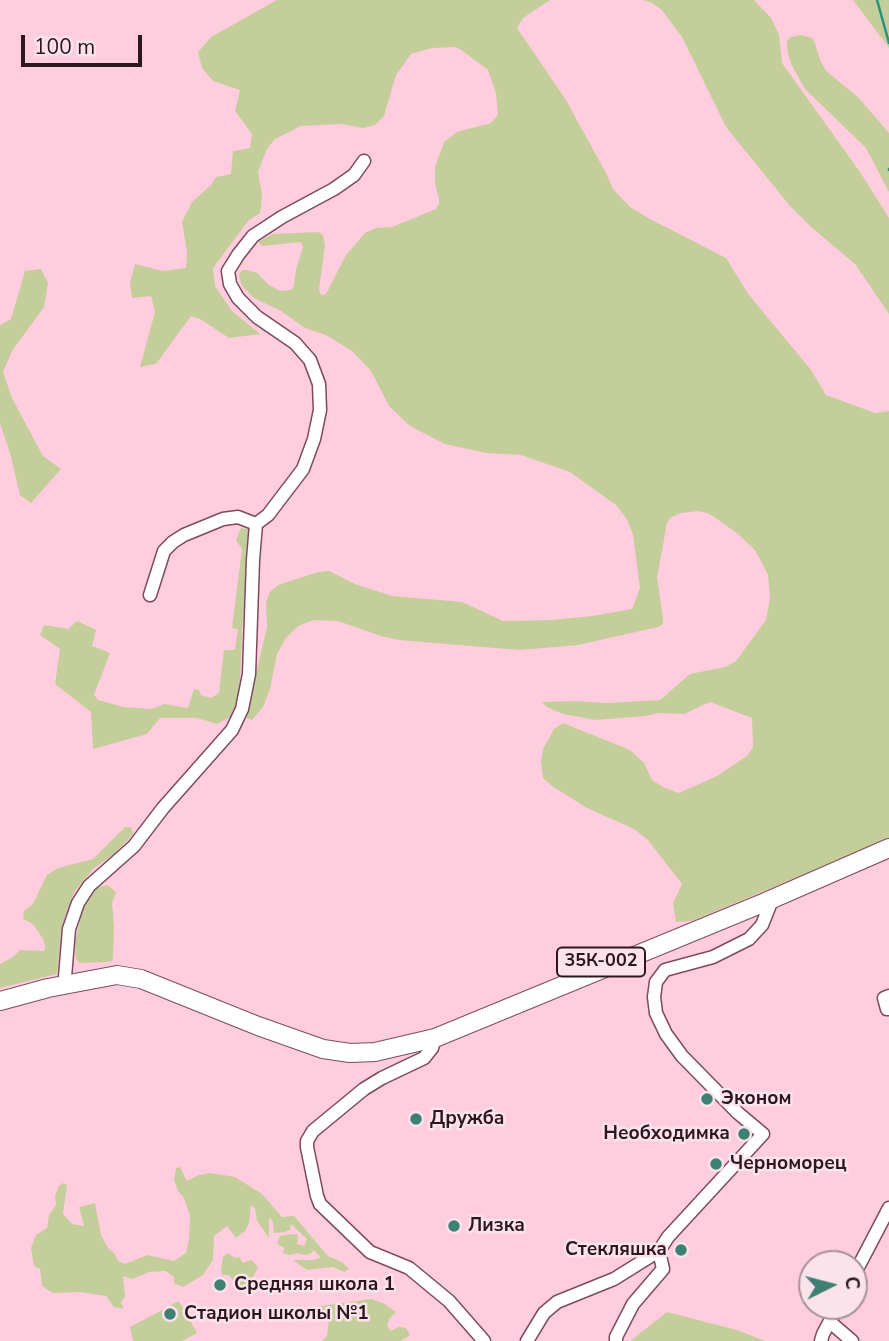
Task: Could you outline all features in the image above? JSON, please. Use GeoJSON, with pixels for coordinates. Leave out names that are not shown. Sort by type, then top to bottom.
{"type":"FeatureCollection","features":[{"type":"Feature","properties":{"kind":"highway"},"geometry":{"type":"LineString","coordinates":[[770,896],[889,846]]}},
{"type":"Feature","properties":{"kind":"highway","name":"35К-002"},"geometry":{"type":"LineString","coordinates":[[0,1001],[48,988],[117,975],[141,979],[323,1049],[350,1053],[375,1052],[434,1035],[770,896]]}},
{"type":"Feature","properties":{"kind":"highway"},"geometry":{"type":"LineString","coordinates":[[0,994],[62,978],[117,969],[142,973],[329,1047],[372,1047],[434,1035]]}},
{"type":"Feature","properties":{"kind":"street"},"geometry":{"type":"LineString","coordinates":[[62,978],[69,929],[78,903],[89,887],[134,846],[163,808],[232,730],[242,709],[249,674],[256,524],[268,515],[303,469],[314,439],[320,410],[319,384],[310,360],[295,343],[257,317],[238,298],[230,284],[228,271],[253,236],[334,189],[354,175],[365,161]]}},
{"type":"Feature","properties":{"kind":"street"},"geometry":{"type":"LineString","coordinates":[[150,595],[164,551],[173,542],[223,519],[238,517],[256,524]]}},
{"type":"Feature","properties":{"kind":"street"},"geometry":{"type":"LineString","coordinates":[[527,1341],[544,1313],[557,1302],[614,1279],[659,1251],[668,1237],[763,1134],[738,1113],[682,1056],[666,1034],[653,998],[656,982],[665,970],[713,957],[749,939],[762,925],[770,896]]}},
{"type":"Feature","properties":{"kind":"street"},"geometry":{"type":"LineString","coordinates":[[889,996],[884,998],[889,1009]]}},
{"type":"Feature","properties":{"kind":"street"},"geometry":{"type":"LineString","coordinates":[[434,1035],[432,1048],[424,1058],[365,1089],[313,1131],[307,1141],[307,1147],[320,1204],[370,1252],[409,1269],[449,1301],[484,1341]]}},
{"type":"Feature","properties":{"kind":"street"},"geometry":{"type":"LineString","coordinates":[[867,1250],[889,1208]]}},
{"type":"Feature","properties":{"kind":"street"},"geometry":{"type":"LineString","coordinates":[[616,1341],[633,1304],[663,1269],[659,1251]]}},
{"type":"Feature","properties":{"kind":"street"},"geometry":{"type":"LineString","coordinates":[[821,1341],[830,1322],[852,1341]]}},
{"type":"Feature","properties":{"kind":"green space"},"geometry":{"type":"Polygon","coordinates":[[[277,0],[550,0],[523,18],[517,28],[566,100],[613,189],[630,207],[726,258],[749,295],[811,370],[826,395],[875,413],[889,411],[889,839],[692,921],[676,922],[673,903],[682,884],[648,840],[634,829],[587,808],[543,778],[543,749],[554,729],[563,723],[630,750],[644,763],[652,780],[679,793],[717,776],[747,756],[753,747],[752,718],[710,702],[684,714],[658,713],[596,720],[563,714],[542,702],[608,703],[660,700],[690,674],[725,667],[736,661],[766,620],[770,598],[768,575],[755,550],[738,534],[710,514],[699,511],[681,513],[670,518],[667,523],[657,578],[663,619],[663,624],[658,627],[578,645],[520,650],[399,640],[338,621],[314,620],[298,626],[286,638],[277,654],[270,689],[263,707],[252,720],[247,718],[267,627],[266,602],[270,592],[278,585],[329,571],[355,584],[392,596],[462,602],[503,621],[552,620],[632,609],[640,588],[633,534],[616,505],[570,472],[521,455],[486,453],[445,444],[410,426],[389,406],[371,371],[352,351],[326,335],[305,328],[281,311],[254,298],[242,286],[239,275],[242,270],[247,270],[257,273],[280,291],[291,290],[303,247],[301,242],[262,246],[258,242],[273,234],[318,232],[323,235],[325,245],[319,290],[321,295],[326,294],[346,255],[365,233],[376,228],[392,227],[436,209],[439,199],[435,167],[444,142],[457,132],[491,123],[498,115],[496,93],[488,70],[460,49],[432,48],[411,54],[396,75],[384,116],[375,125],[363,128],[342,124],[301,126],[275,139],[267,149],[258,172],[262,195],[259,214],[249,220],[213,268],[215,286],[232,311],[260,334],[229,338],[191,316],[156,364],[140,367],[155,312],[151,296],[132,298],[130,282],[135,264],[162,271],[186,268],[187,252],[182,222],[192,202],[216,177],[231,174],[233,151],[250,148],[252,134],[235,111],[240,90],[213,81],[202,68],[198,52],[211,37],[277,0]]]}},
{"type":"Feature","properties":{"kind":"green space"},"geometry":{"type":"Polygon","coordinates":[[[643,0],[754,0],[771,18],[779,35],[782,63],[860,172],[889,218],[889,314],[855,264],[790,206],[726,127],[682,37],[661,9],[643,0]]]}},
{"type":"Feature","properties":{"kind":"green space"},"geometry":{"type":"Polygon","coordinates":[[[853,0],[889,0],[889,48],[853,0]]]}},
{"type":"Feature","properties":{"kind":"green space"},"geometry":{"type":"Polygon","coordinates":[[[801,35],[812,38],[826,71],[857,96],[889,133],[889,192],[866,148],[805,89],[792,66],[787,41],[790,37],[801,35]]]}},
{"type":"Feature","properties":{"kind":"green space"},"geometry":{"type":"Polygon","coordinates":[[[41,269],[48,283],[44,307],[12,351],[3,372],[12,398],[43,456],[61,469],[31,503],[20,495],[0,423],[0,325],[11,319],[25,271],[41,269]]]}},
{"type":"Feature","properties":{"kind":"green space"},"geometry":{"type":"Polygon","coordinates":[[[241,528],[248,529],[251,533],[246,549],[248,562],[239,704],[230,717],[217,724],[197,718],[160,718],[147,734],[93,749],[91,712],[55,684],[60,649],[40,635],[44,625],[68,629],[77,621],[96,630],[92,646],[110,653],[94,695],[98,700],[123,707],[152,709],[164,704],[188,708],[194,689],[211,698],[219,693],[224,650],[235,650],[238,629],[232,628],[242,549],[236,540],[241,528]]]}},
{"type":"Feature","properties":{"kind":"green space"},"geometry":{"type":"Polygon","coordinates":[[[125,827],[131,827],[133,834],[114,854],[93,869],[74,892],[61,932],[57,974],[0,988],[0,964],[20,950],[44,951],[43,939],[33,924],[23,919],[24,911],[33,904],[47,875],[58,868],[93,859],[125,827]]]}},
{"type":"Feature","properties":{"kind":"green space"},"geometry":{"type":"Polygon","coordinates":[[[107,885],[116,892],[112,903],[112,961],[80,963],[76,959],[75,943],[87,898],[96,888],[107,885]]]}},
{"type":"Feature","properties":{"kind":"green space"},"geometry":{"type":"Polygon","coordinates":[[[180,1167],[187,1181],[210,1173],[235,1177],[262,1194],[282,1217],[294,1216],[328,1256],[342,1262],[349,1269],[344,1272],[333,1267],[307,1270],[293,1260],[321,1258],[314,1250],[310,1254],[290,1255],[282,1253],[285,1248],[277,1244],[280,1236],[298,1235],[297,1244],[304,1246],[307,1239],[291,1224],[290,1230],[274,1233],[273,1222],[269,1217],[269,1238],[257,1221],[255,1208],[251,1205],[245,1231],[236,1238],[227,1226],[214,1236],[213,1260],[203,1275],[183,1287],[174,1283],[174,1277],[165,1271],[149,1272],[132,1279],[123,1276],[125,1296],[121,1303],[124,1309],[114,1307],[106,1296],[80,1292],[53,1293],[42,1286],[40,1269],[34,1266],[31,1248],[36,1235],[47,1228],[49,1215],[56,1205],[55,1196],[63,1183],[67,1185],[63,1214],[72,1224],[84,1226],[79,1207],[95,1203],[101,1235],[118,1261],[125,1264],[147,1255],[174,1261],[186,1253],[190,1216],[174,1180],[176,1168],[180,1167]]]}},
{"type":"Feature","properties":{"kind":"green space"},"geometry":{"type":"Polygon","coordinates":[[[228,1253],[235,1258],[240,1257],[242,1263],[252,1260],[258,1268],[253,1277],[254,1283],[243,1293],[235,1289],[229,1275],[222,1275],[223,1257],[228,1253]]]}},
{"type":"Feature","properties":{"kind":"green space"},"geometry":{"type":"Polygon","coordinates":[[[371,1299],[396,1312],[389,1319],[387,1326],[391,1331],[399,1327],[406,1328],[410,1335],[401,1341],[322,1341],[327,1336],[329,1320],[316,1318],[315,1307],[371,1299]]]}},
{"type":"Feature","properties":{"kind":"green space","name":"Стадион школы №1"},"geometry":{"type":"Polygon","coordinates":[[[179,1301],[197,1333],[182,1341],[133,1341],[130,1327],[179,1301]]]}},
{"type":"Feature","properties":{"kind":"green space"},"geometry":{"type":"Polygon","coordinates":[[[667,1312],[737,1330],[765,1341],[630,1341],[667,1312]]]}},
{"type":"Feature","properties":{"kind":"waterway"},"geometry":{"type":"LineString","coordinates":[[877,0],[889,43]]}},
{"type":"Feature","properties":{"kind":"place","name":"Эконом"},"geometry":{"type":"Point","coordinates":[707,1099]}},
{"type":"Feature","properties":{"kind":"place","name":"Дружба"},"geometry":{"type":"Point","coordinates":[416,1119]}},
{"type":"Feature","properties":{"kind":"place","name":"Необходимка"},"geometry":{"type":"Point","coordinates":[744,1134]}},
{"type":"Feature","properties":{"kind":"place","name":"Черноморец"},"geometry":{"type":"Point","coordinates":[716,1164]}},
{"type":"Feature","properties":{"kind":"place","name":"Лизка"},"geometry":{"type":"Point","coordinates":[454,1226]}},
{"type":"Feature","properties":{"kind":"place","name":"Стекляшка"},"geometry":{"type":"Point","coordinates":[681,1250]}},
{"type":"Feature","properties":{"kind":"place","name":"Средняя школа 1"},"geometry":{"type":"Point","coordinates":[220,1285]}},
{"type":"Feature","properties":{"kind":"place","name":"Стадион школы №1"},"geometry":{"type":"Point","coordinates":[170,1314]}}]}
